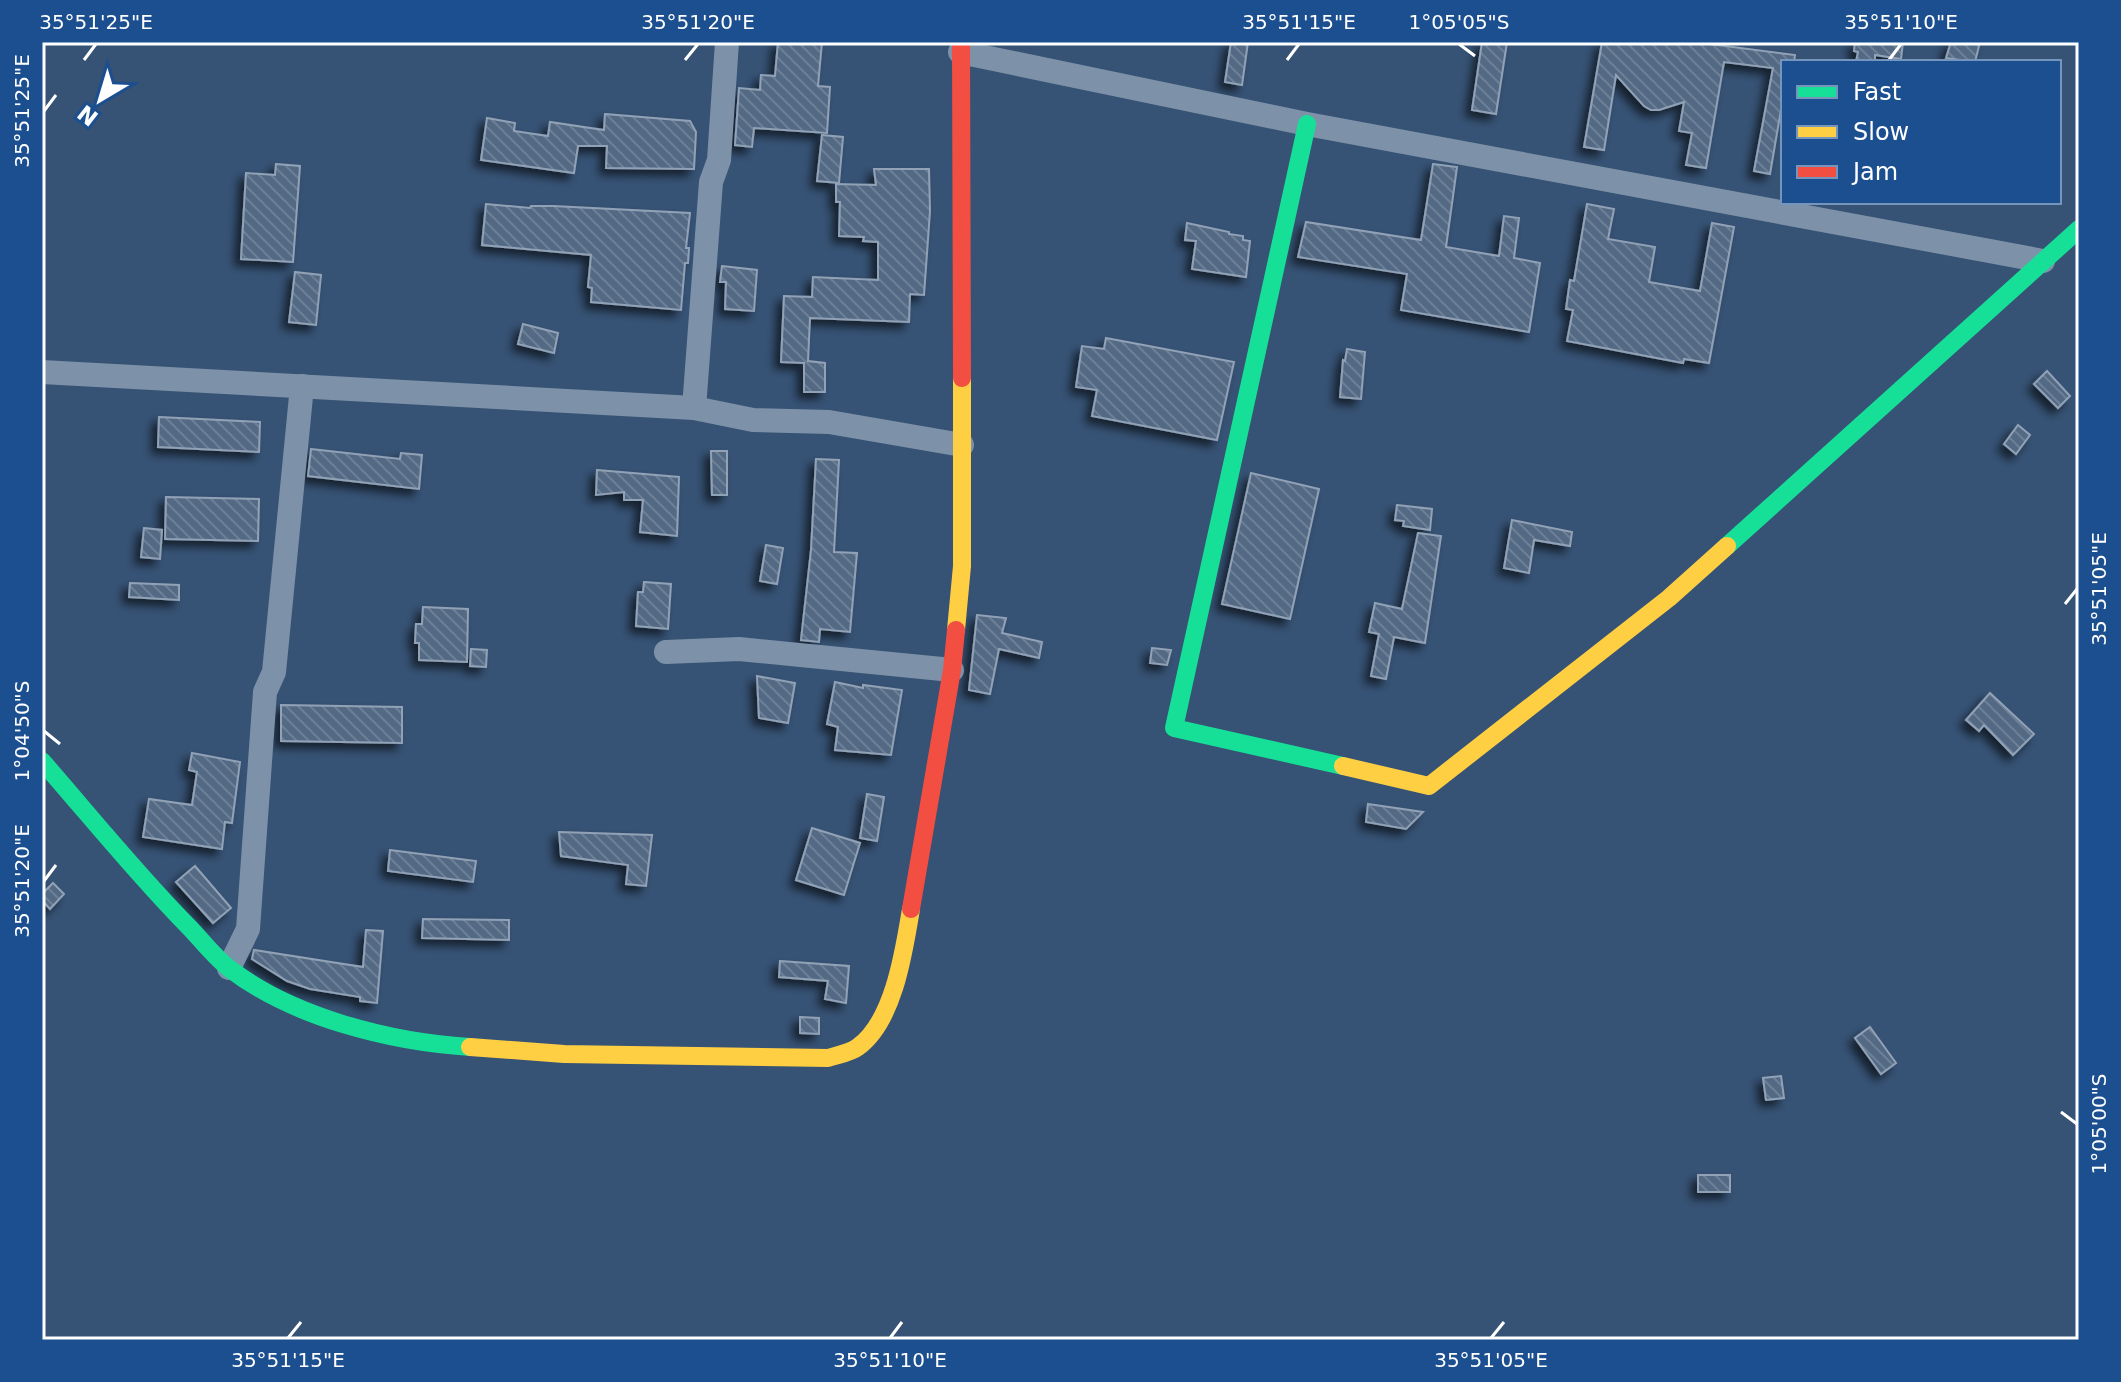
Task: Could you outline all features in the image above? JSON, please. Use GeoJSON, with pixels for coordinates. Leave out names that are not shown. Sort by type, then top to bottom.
{"type":"FeatureCollection","features":[{"type":"Feature","properties":{"kind":"street"},"geometry":{"type":"LineString","coordinates":[[694,408],[711,182],[719,160],[727,42]]}},
{"type":"Feature","properties":{"kind":"street"},"geometry":{"type":"LineString","coordinates":[[42,761],[168,906],[229,968],[278,999],[352,1026],[424,1044],[564,1054],[828,1058],[856,1049],[885,1014],[905,944],[952,670],[962,566],[960,47],[1307,124],[2043,261]]}},
{"type":"Feature","properties":{"kind":"street"},"geometry":{"type":"LineString","coordinates":[[1307,124],[1174,728],[1429,786],[1669,598],[2079,229]]}},
{"type":"Feature","properties":{"kind":"street"},"geometry":{"type":"LineString","coordinates":[[42,372],[694,408],[753,420],[829,422],[962,445]]}},
{"type":"Feature","properties":{"kind":"street"},"geometry":{"type":"LineString","coordinates":[[229,968],[248,929],[265,692],[274,672],[302,386]]}},
{"type":"Feature","properties":{"kind":"street"},"geometry":{"type":"LineString","coordinates":[[666,652],[739,649],[952,670]]}},
{"type":"Feature","properties":{"kind":"building"},"geometry":{"type":"Polygon","coordinates":[[[778,42],[822,42],[818,86],[830,87],[827,133],[754,128],[752,147],[735,145],[739,88],[760,90],[761,75],[775,76],[778,42]]]}},
{"type":"Feature","properties":{"kind":"building"},"geometry":{"type":"Polygon","coordinates":[[[1231,42],[1248,42],[1242,85],[1225,82],[1231,42]]]}},
{"type":"Feature","properties":{"kind":"building"},"geometry":{"type":"Polygon","coordinates":[[[1482,42],[1507,42],[1496,114],[1472,110],[1482,42]]]}},
{"type":"Feature","properties":{"kind":"building"},"geometry":{"type":"Polygon","coordinates":[[[1602,42],[1694,42],[1795,55],[1794,60],[1781,60],[1781,110],[1770,174],[1754,171],[1773,68],[1724,62],[1706,168],[1686,165],[1692,133],[1679,131],[1684,102],[1651,110],[1616,75],[1604,150],[1584,147],[1602,42]]]}},
{"type":"Feature","properties":{"kind":"building"},"geometry":{"type":"Polygon","coordinates":[[[1855,42],[1903,42],[1901,59],[1875,55],[1875,60],[1856,60],[1858,52],[1854,51],[1855,42]]]}},
{"type":"Feature","properties":{"kind":"building"},"geometry":{"type":"Polygon","coordinates":[[[1951,42],[1980,42],[1976,60],[1946,58],[1951,42]]]}},
{"type":"Feature","properties":{"kind":"building"},"geometry":{"type":"Polygon","coordinates":[[[605,114],[690,121],[696,132],[694,169],[606,168],[607,146],[578,146],[574,173],[481,160],[487,118],[515,123],[514,131],[548,136],[550,122],[604,130],[605,114]]]}},
{"type":"Feature","properties":{"kind":"building"},"geometry":{"type":"Polygon","coordinates":[[[822,135],[843,137],[839,183],[817,181],[822,135]]]}},
{"type":"Feature","properties":{"kind":"building"},"geometry":{"type":"Polygon","coordinates":[[[276,164],[300,166],[293,262],[241,259],[246,173],[275,175],[276,164]]]}},
{"type":"Feature","properties":{"kind":"building"},"geometry":{"type":"Polygon","coordinates":[[[1433,164],[1457,167],[1446,247],[1499,256],[1504,216],[1519,218],[1514,258],[1540,263],[1529,332],[1401,310],[1407,274],[1298,257],[1306,222],[1421,240],[1433,164]]]}},
{"type":"Feature","properties":{"kind":"building"},"geometry":{"type":"Polygon","coordinates":[[[874,169],[929,169],[930,211],[924,295],[910,294],[909,322],[810,318],[808,361],[825,363],[825,392],[804,392],[804,363],[781,362],[784,296],[812,297],[813,277],[878,280],[878,242],[863,241],[864,237],[839,236],[840,202],[836,202],[836,184],[876,185],[874,169]]]}},
{"type":"Feature","properties":{"kind":"building"},"geometry":{"type":"Polygon","coordinates":[[[486,204],[690,213],[686,248],[689,248],[688,263],[685,263],[681,310],[591,302],[592,288],[588,287],[591,255],[482,245],[486,204]]]}},
{"type":"Feature","properties":{"kind":"building"},"geometry":{"type":"Polygon","coordinates":[[[1587,204],[1614,209],[1608,239],[1655,247],[1649,282],[1700,291],[1712,223],[1734,227],[1709,363],[1684,359],[1683,363],[1567,341],[1573,310],[1566,309],[1570,280],[1574,281],[1587,204]]]}},
{"type":"Feature","properties":{"kind":"building"},"geometry":{"type":"Polygon","coordinates":[[[1187,223],[1243,236],[1243,240],[1250,241],[1246,277],[1192,269],[1196,241],[1185,240],[1187,223]]]}},
{"type":"Feature","properties":{"kind":"building"},"geometry":{"type":"Polygon","coordinates":[[[722,266],[757,270],[754,311],[725,309],[726,282],[720,282],[722,266]]]}},
{"type":"Feature","properties":{"kind":"building"},"geometry":{"type":"Polygon","coordinates":[[[295,272],[321,275],[316,325],[289,322],[295,272]]]}},
{"type":"Feature","properties":{"kind":"building"},"geometry":{"type":"Polygon","coordinates":[[[523,324],[558,333],[554,353],[518,344],[523,324]]]}},
{"type":"Feature","properties":{"kind":"building"},"geometry":{"type":"Polygon","coordinates":[[[1106,338],[1234,362],[1217,440],[1092,416],[1097,390],[1076,387],[1082,346],[1104,349],[1106,338]]]}},
{"type":"Feature","properties":{"kind":"building"},"geometry":{"type":"Polygon","coordinates":[[[1347,349],[1365,352],[1361,399],[1340,397],[1347,349]]]}},
{"type":"Feature","properties":{"kind":"building"},"geometry":{"type":"Polygon","coordinates":[[[2047,371],[2070,396],[2058,408],[2034,384],[2047,371]]]}},
{"type":"Feature","properties":{"kind":"building"},"geometry":{"type":"Polygon","coordinates":[[[159,417],[260,422],[259,452],[158,447],[159,417]]]}},
{"type":"Feature","properties":{"kind":"building"},"geometry":{"type":"Polygon","coordinates":[[[2018,425],[2030,435],[2016,454],[2004,444],[2018,425]]]}},
{"type":"Feature","properties":{"kind":"building"},"geometry":{"type":"Polygon","coordinates":[[[311,449],[400,459],[401,453],[422,455],[419,489],[308,476],[311,449]]]}},
{"type":"Feature","properties":{"kind":"building"},"geometry":{"type":"Polygon","coordinates":[[[711,451],[727,451],[727,495],[712,495],[711,451]]]}},
{"type":"Feature","properties":{"kind":"building"},"geometry":{"type":"Polygon","coordinates":[[[816,459],[839,460],[834,552],[857,553],[850,632],[820,629],[819,642],[801,640],[811,550],[816,459]]]}},
{"type":"Feature","properties":{"kind":"building"},"geometry":{"type":"Polygon","coordinates":[[[597,470],[679,477],[677,536],[640,532],[643,500],[624,500],[624,492],[596,495],[597,470]]]}},
{"type":"Feature","properties":{"kind":"building"},"geometry":{"type":"Polygon","coordinates":[[[1251,473],[1319,489],[1290,619],[1222,604],[1251,473]]]}},
{"type":"Feature","properties":{"kind":"building"},"geometry":{"type":"Polygon","coordinates":[[[166,497],[259,499],[258,541],[165,539],[166,497]]]}},
{"type":"Feature","properties":{"kind":"building"},"geometry":{"type":"Polygon","coordinates":[[[1397,505],[1432,509],[1430,530],[1403,526],[1404,521],[1395,520],[1397,505]]]}},
{"type":"Feature","properties":{"kind":"building"},"geometry":{"type":"Polygon","coordinates":[[[1512,520],[1572,532],[1570,546],[1534,540],[1529,573],[1504,568],[1512,520]]]}},
{"type":"Feature","properties":{"kind":"building"},"geometry":{"type":"Polygon","coordinates":[[[144,528],[162,530],[160,559],[141,557],[144,528]]]}},
{"type":"Feature","properties":{"kind":"building"},"geometry":{"type":"Polygon","coordinates":[[[1418,533],[1441,536],[1425,643],[1394,637],[1386,679],[1371,676],[1379,634],[1369,632],[1375,603],[1402,609],[1418,533]]]}},
{"type":"Feature","properties":{"kind":"building"},"geometry":{"type":"Polygon","coordinates":[[[766,545],[783,548],[777,584],[760,581],[766,545]]]}},
{"type":"Feature","properties":{"kind":"building"},"geometry":{"type":"Polygon","coordinates":[[[644,582],[671,584],[668,629],[636,626],[638,592],[643,592],[644,582]]]}},
{"type":"Feature","properties":{"kind":"building"},"geometry":{"type":"Polygon","coordinates":[[[130,583],[179,585],[179,600],[129,597],[130,583]]]}},
{"type":"Feature","properties":{"kind":"building"},"geometry":{"type":"Polygon","coordinates":[[[423,607],[468,609],[467,662],[419,660],[419,643],[415,643],[416,624],[422,624],[423,607]]]}},
{"type":"Feature","properties":{"kind":"building"},"geometry":{"type":"Polygon","coordinates":[[[977,615],[1006,618],[1002,633],[1042,642],[1039,658],[999,649],[990,694],[969,690],[977,615]]]}},
{"type":"Feature","properties":{"kind":"building"},"geometry":{"type":"Polygon","coordinates":[[[1152,648],[1171,650],[1167,665],[1150,663],[1152,648]]]}},
{"type":"Feature","properties":{"kind":"building"},"geometry":{"type":"Polygon","coordinates":[[[471,649],[487,650],[486,667],[470,666],[471,649]]]}},
{"type":"Feature","properties":{"kind":"building"},"geometry":{"type":"Polygon","coordinates":[[[757,676],[795,683],[788,723],[759,718],[757,676]]]}},
{"type":"Feature","properties":{"kind":"building"},"geometry":{"type":"Polygon","coordinates":[[[835,682],[863,688],[863,685],[902,690],[891,755],[835,750],[838,727],[827,724],[835,682]]]}},
{"type":"Feature","properties":{"kind":"building"},"geometry":{"type":"Polygon","coordinates":[[[1990,693],[2034,734],[2013,755],[1984,725],[1979,731],[1966,720],[1990,693]]]}},
{"type":"Feature","properties":{"kind":"building"},"geometry":{"type":"Polygon","coordinates":[[[281,705],[402,707],[402,743],[281,741],[281,705]]]}},
{"type":"Feature","properties":{"kind":"building"},"geometry":{"type":"Polygon","coordinates":[[[192,753],[240,762],[232,823],[225,822],[222,849],[143,837],[149,799],[192,805],[197,772],[189,770],[192,753]]]}},
{"type":"Feature","properties":{"kind":"building"},"geometry":{"type":"Polygon","coordinates":[[[867,794],[884,797],[877,841],[860,838],[867,794]]]}},
{"type":"Feature","properties":{"kind":"building"},"geometry":{"type":"Polygon","coordinates":[[[1368,804],[1423,812],[1406,829],[1366,822],[1368,804]]]}},
{"type":"Feature","properties":{"kind":"building"},"geometry":{"type":"Polygon","coordinates":[[[812,828],[860,843],[844,895],[796,880],[812,828]]]}},
{"type":"Feature","properties":{"kind":"building"},"geometry":{"type":"Polygon","coordinates":[[[559,832],[652,835],[646,886],[626,884],[628,865],[561,856],[559,832]]]}},
{"type":"Feature","properties":{"kind":"building"},"geometry":{"type":"Polygon","coordinates":[[[390,850],[476,861],[473,882],[388,871],[390,850]]]}},
{"type":"Feature","properties":{"kind":"building"},"geometry":{"type":"Polygon","coordinates":[[[195,866],[231,908],[213,923],[176,882],[195,866]]]}},
{"type":"Feature","properties":{"kind":"building"},"geometry":{"type":"Polygon","coordinates":[[[53,883],[64,894],[50,909],[42,900],[42,894],[53,883]]]}},
{"type":"Feature","properties":{"kind":"building"},"geometry":{"type":"Polygon","coordinates":[[[423,919],[509,920],[509,940],[422,938],[423,919]]]}},
{"type":"Feature","properties":{"kind":"building"},"geometry":{"type":"Polygon","coordinates":[[[366,930],[383,931],[377,1003],[287,981],[252,959],[254,950],[363,967],[366,930]]]}},
{"type":"Feature","properties":{"kind":"building"},"geometry":{"type":"Polygon","coordinates":[[[780,961],[849,966],[846,1003],[825,999],[828,981],[779,977],[780,961]]]}},
{"type":"Feature","properties":{"kind":"building"},"geometry":{"type":"Polygon","coordinates":[[[800,1017],[819,1018],[819,1034],[800,1033],[800,1017]]]}},
{"type":"Feature","properties":{"kind":"building"},"geometry":{"type":"Polygon","coordinates":[[[1870,1027],[1896,1063],[1881,1074],[1855,1038],[1870,1027]]]}},
{"type":"Feature","properties":{"kind":"building"},"geometry":{"type":"Polygon","coordinates":[[[1781,1076],[1784,1098],[1766,1100],[1763,1078],[1781,1076]]]}},
{"type":"Feature","properties":{"kind":"building"},"geometry":{"type":"Polygon","coordinates":[[[1698,1175],[1730,1175],[1730,1192],[1698,1192],[1698,1175]]]}},
{"type":"Feature","properties":{"kind":"traffic: fast"},"geometry":{"type":"LineString","coordinates":[[1307,124],[1174,728],[1343,766]]}},
{"type":"Feature","properties":{"kind":"traffic: fast"},"geometry":{"type":"LineString","coordinates":[[1727,546],[2079,229]]}},
{"type":"Feature","properties":{"kind":"traffic: fast"},"geometry":{"type":"LineString","coordinates":[[42,761],[131,865],[213,953],[255,986],[313,1014],[344,1024],[408,1040],[470,1047]]}},
{"type":"Feature","properties":{"kind":"traffic: slow"},"geometry":{"type":"LineString","coordinates":[[956,630],[962,566],[962,378]]}},
{"type":"Feature","properties":{"kind":"traffic: slow"},"geometry":{"type":"LineString","coordinates":[[1343,766],[1429,786],[1669,598],[1727,546]]}},
{"type":"Feature","properties":{"kind":"traffic: slow"},"geometry":{"type":"LineString","coordinates":[[470,1047],[564,1054],[828,1058],[843,1054],[858,1047],[870,1035],[889,1003],[901,964],[911,909]]}},
{"type":"Feature","properties":{"kind":"traffic: jam"},"geometry":{"type":"LineString","coordinates":[[961,42],[962,378]]}},
{"type":"Feature","properties":{"kind":"traffic: jam"},"geometry":{"type":"LineString","coordinates":[[911,909],[952,670],[956,630]]}}]}
